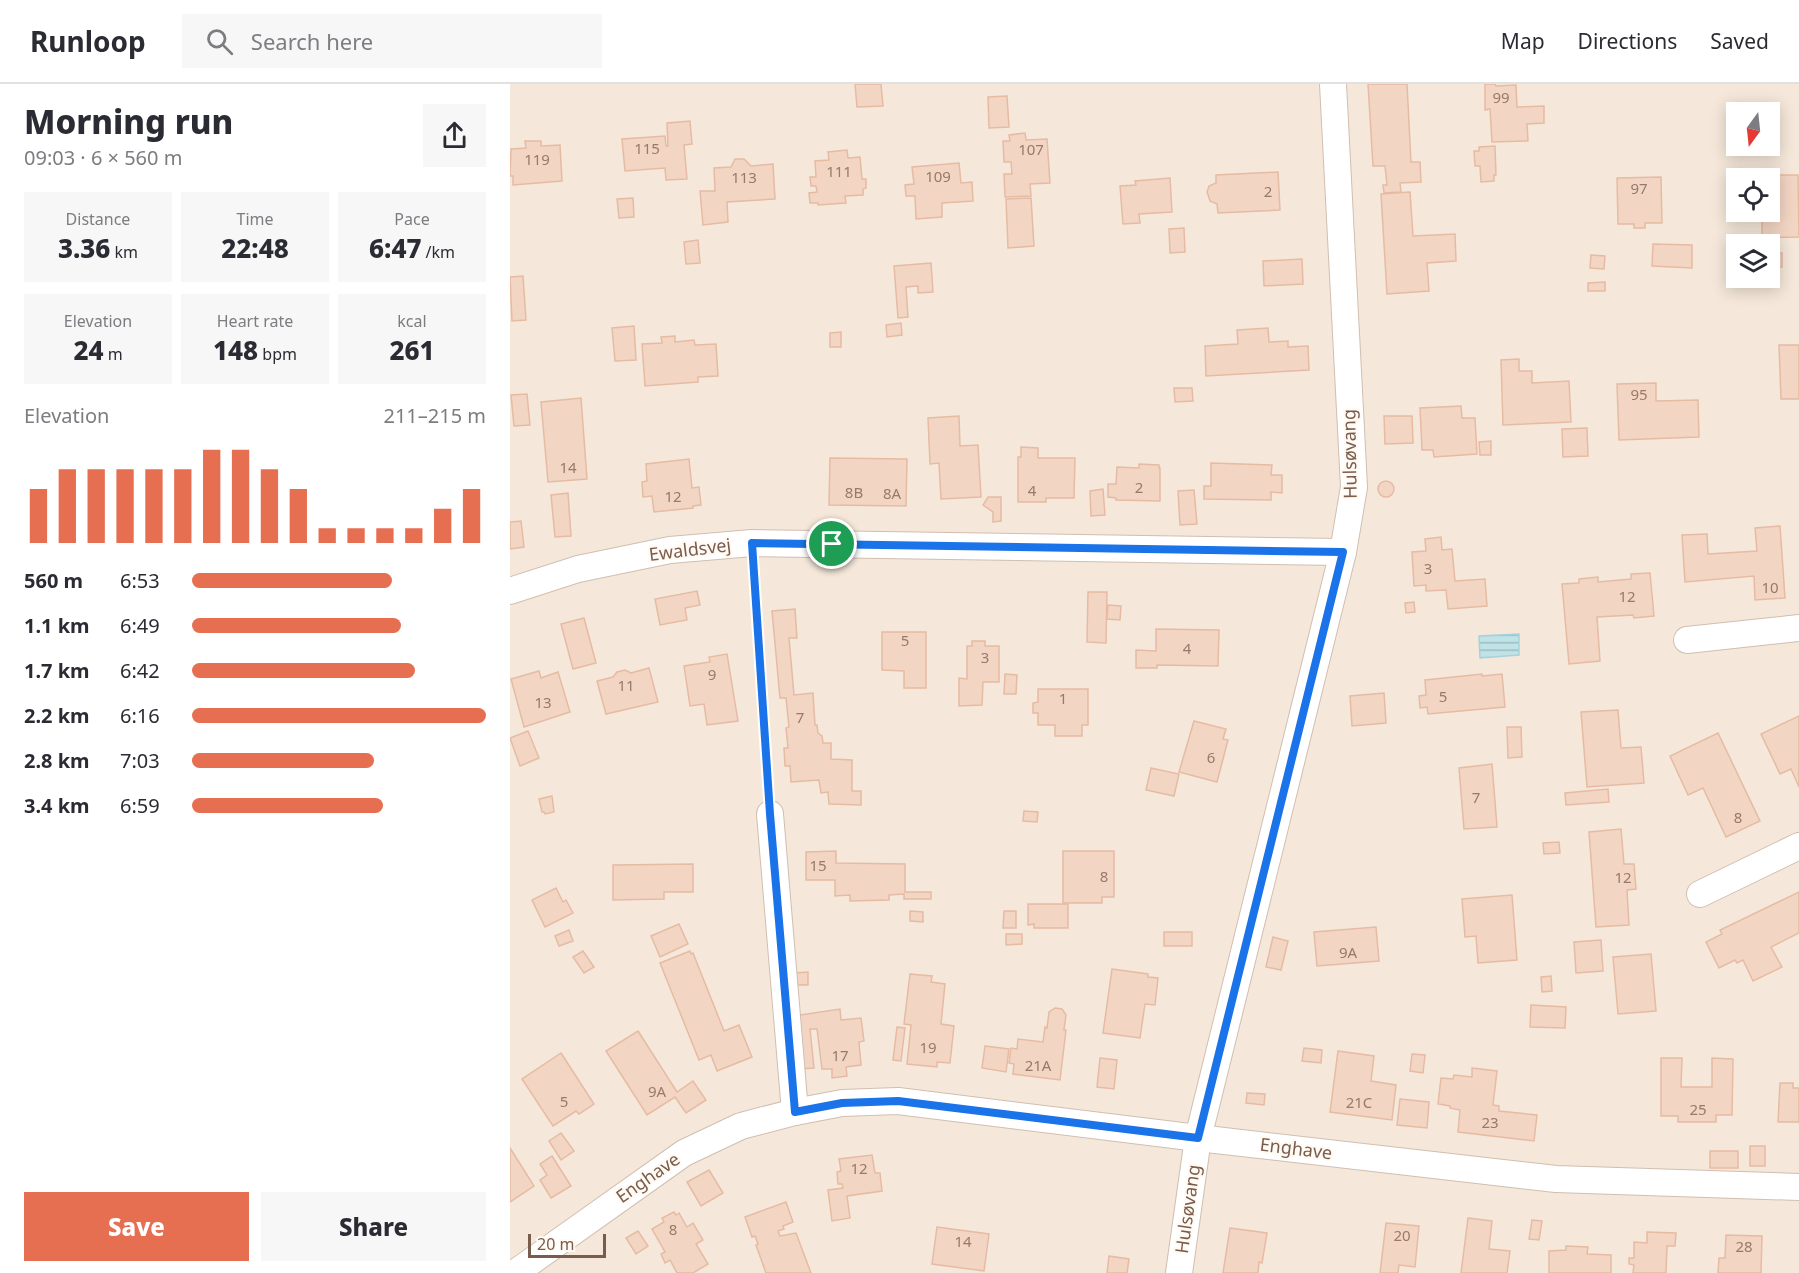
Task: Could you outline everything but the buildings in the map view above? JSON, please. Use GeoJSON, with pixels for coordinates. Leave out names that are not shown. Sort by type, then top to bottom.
{"type":"FeatureCollection","features":[{"type":"Feature","properties":{"kind":"street","name":"Hulsøvang"},"geometry":{"type":"LineString","coordinates":[[1179,1273],[1198,1138],[1343,552],[1354,487],[1333,84]]}},
{"type":"Feature","properties":{"kind":"street","name":"Ewaldsvej"},"geometry":{"type":"LineString","coordinates":[[510,591],[578,569],[670,550],[752,543],[1343,552]]}},
{"type":"Feature","properties":{"kind":"street"},"geometry":{"type":"LineString","coordinates":[[1687,640],[1799,628]]}},
{"type":"Feature","properties":{"kind":"street"},"geometry":{"type":"LineString","coordinates":[[770,814],[795,1112]]}},
{"type":"Feature","properties":{"kind":"street"},"geometry":{"type":"LineString","coordinates":[[1700,894],[1799,846]]}},
{"type":"Feature","properties":{"kind":"street","name":"Enghave"},"geometry":{"type":"LineString","coordinates":[[516,1273],[684,1153],[741,1126],[842,1103],[898,1101],[1556,1179],[1799,1187]]}},
{"type":"Feature","properties":{"kind":"path"},"geometry":{"type":"LineString","coordinates":[[752,543],[770,814]]}},
{"type":"Feature","properties":{"kind":"shaded area"},"geometry":{"type":"Polygon","coordinates":[[[510,84],[1799,84],[1799,1273],[510,1273],[510,84]]]}},
{"type":"Feature","properties":{"kind":"water"},"geometry":{"type":"Polygon","coordinates":[[[1519,634],[1519,655],[1480,658],[1479,636],[1519,634]]]}},
{"type":"Feature","properties":{"kind":"route"},"geometry":{"type":"LineString","coordinates":[[752,543],[832,544],[1343,552],[1198,1138],[898,1101],[842,1103],[795,1112],[770,814],[752,543]]}}]}
